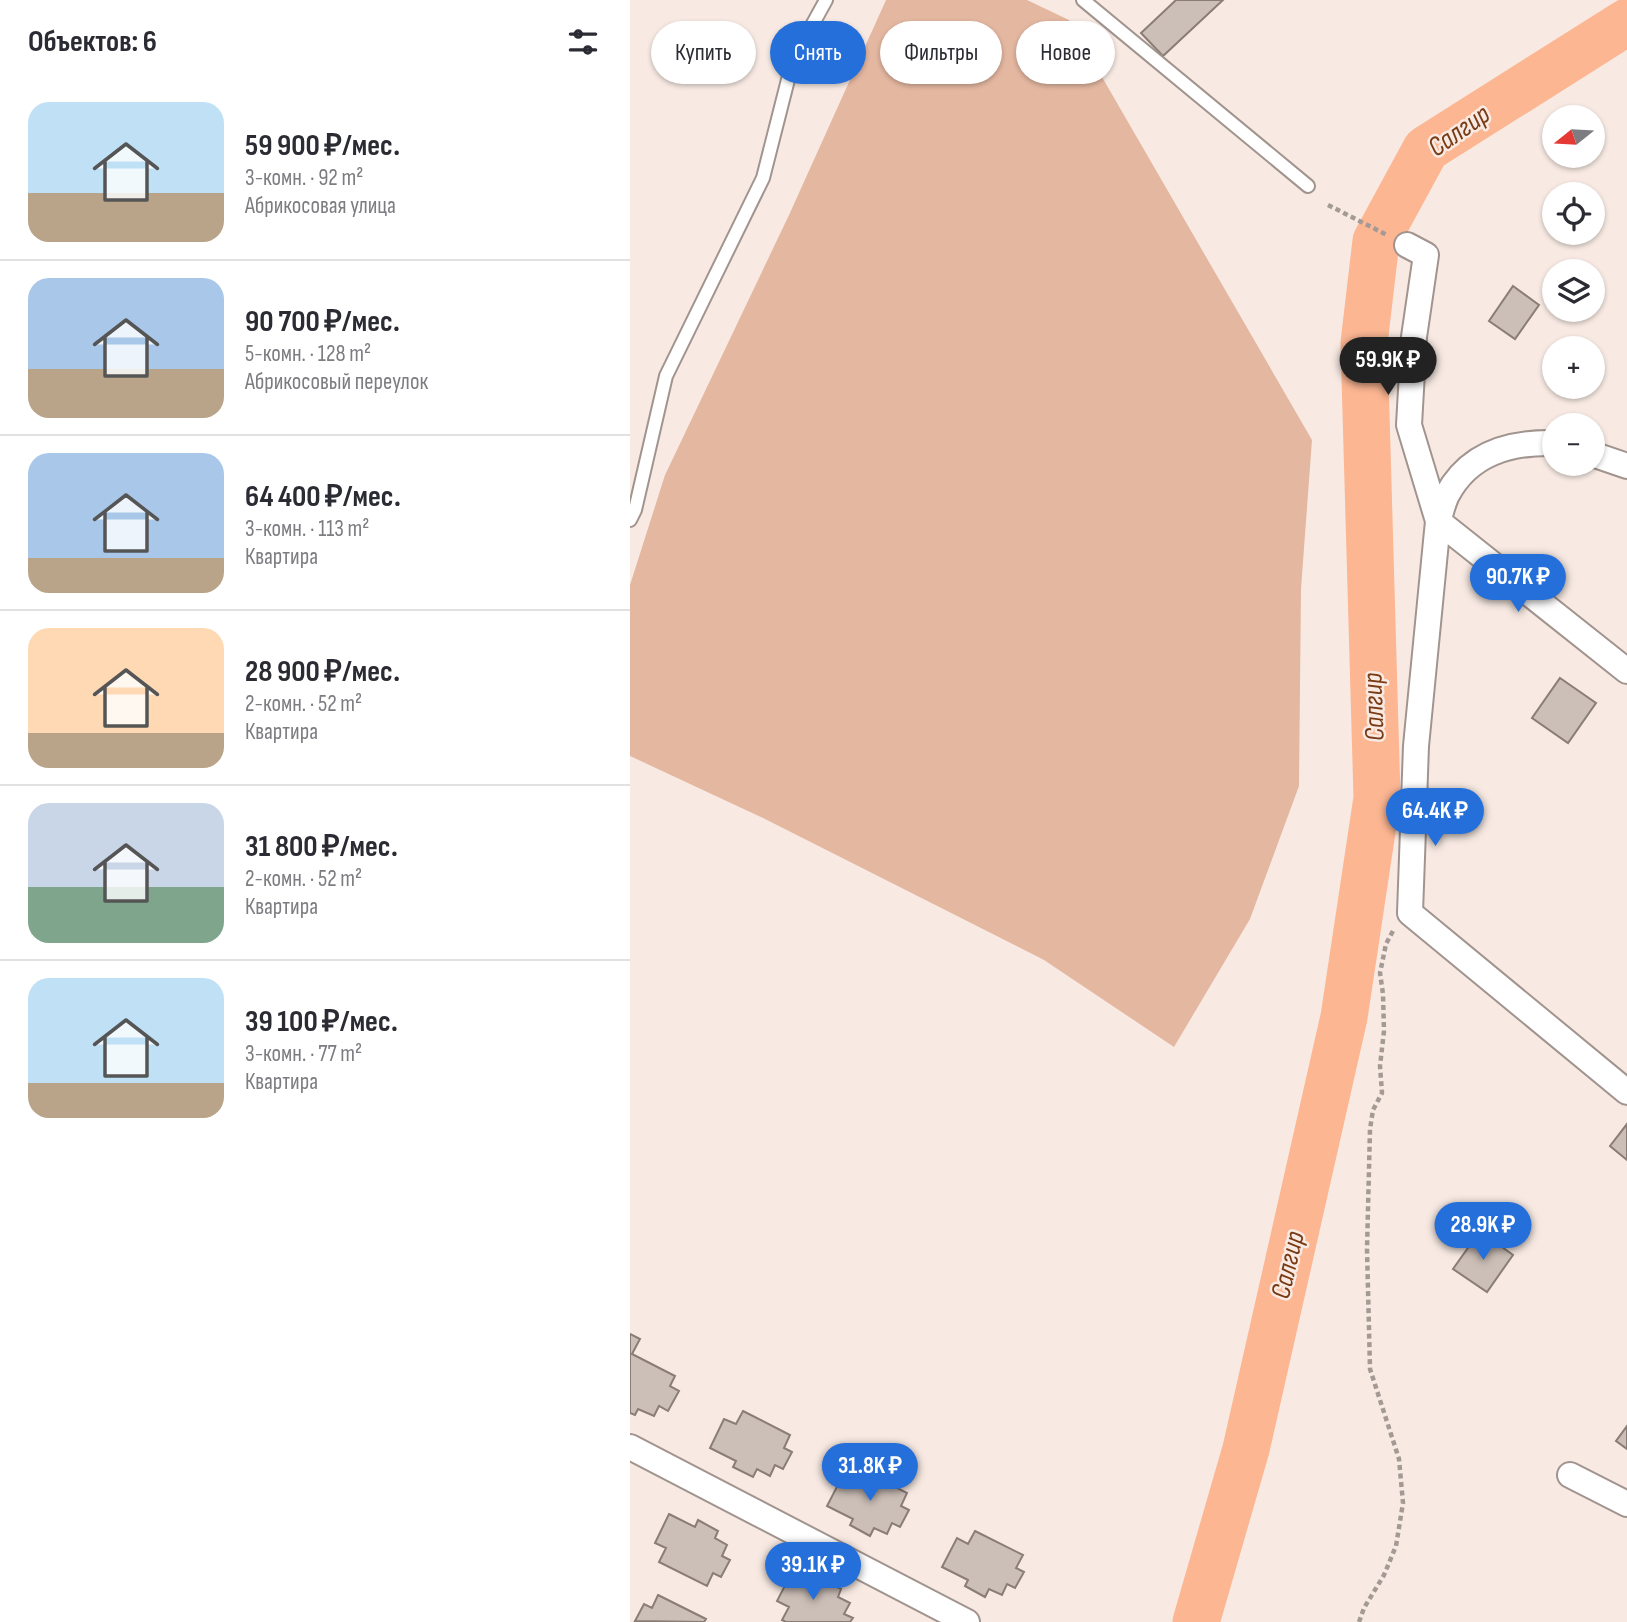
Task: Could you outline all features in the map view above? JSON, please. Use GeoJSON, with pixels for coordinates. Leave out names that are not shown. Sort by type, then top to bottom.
{"type":"FeatureCollection","features":[{"type":"Feature","properties":{"kind":"street"},"geometry":{"type":"LineString","coordinates":[[1407,245],[1426,255],[1414,337],[1409,425],[1438,521],[1627,671]]}},
{"type":"Feature","properties":{"kind":"street"},"geometry":{"type":"LineString","coordinates":[[1542,444],[1513,445],[1486,455],[1464,472],[1447,495],[1438,521],[1416,746],[1410,913],[1627,1093]]}},
{"type":"Feature","properties":{"kind":"street"},"geometry":{"type":"LineString","coordinates":[[1605,458],[1627,466]]}},
{"type":"Feature","properties":{"kind":"street"},"geometry":{"type":"LineString","coordinates":[[630,1447],[967,1622]]}},
{"type":"Feature","properties":{"kind":"street"},"geometry":{"type":"LineString","coordinates":[[1570,1475],[1627,1504]]}},
{"type":"Feature","properties":{"kind":"lane"},"geometry":{"type":"LineString","coordinates":[[630,520],[635,510],[666,376],[763,178],[793,60],[826,0]]}},
{"type":"Feature","properties":{"kind":"lane"},"geometry":{"type":"LineString","coordinates":[[1083,0],[1308,186]]}},
{"type":"Feature","properties":{"kind":"path"},"geometry":{"type":"LineString","coordinates":[[1328,205],[1407,245]]}},
{"type":"Feature","properties":{"kind":"path"},"geometry":{"type":"LineString","coordinates":[[1359,1622],[1364,1608],[1384,1575],[1396,1545],[1403,1503],[1399,1459],[1370,1369],[1367,1249],[1370,1129],[1373,1110],[1382,1093],[1380,1066],[1384,1031],[1380,973],[1386,944],[1397,926],[1410,913]]}},
{"type":"Feature","properties":{"kind":"shaded area"},"geometry":{"type":"Polygon","coordinates":[[[886,0],[1027,0],[1069,20],[1016,21],[1016,84],[1106,84],[1312,440],[1301,589],[1299,786],[1250,919],[1174,1047],[1044,960],[765,819],[630,756],[630,585],[665,475],[848,84],[866,84],[866,44],[886,0]]]}},
{"type":"Feature","properties":{"kind":"building"},"geometry":{"type":"Polygon","coordinates":[[[1176,0],[1223,0],[1163,56],[1141,33],[1176,0]]]}},
{"type":"Feature","properties":{"kind":"building"},"geometry":{"type":"Polygon","coordinates":[[[1513,286],[1539,305],[1515,339],[1489,321],[1513,286]]]}},
{"type":"Feature","properties":{"kind":"building"},"geometry":{"type":"Polygon","coordinates":[[[1560,678],[1596,703],[1568,743],[1532,718],[1560,678]]]}},
{"type":"Feature","properties":{"kind":"building"},"geometry":{"type":"Polygon","coordinates":[[[1627,1124],[1627,1160],[1610,1146],[1627,1124]]]}},
{"type":"Feature","properties":{"kind":"building"},"geometry":{"type":"Polygon","coordinates":[[[1480,1231],[1513,1255],[1487,1292],[1453,1269],[1480,1231]]]}},
{"type":"Feature","properties":{"kind":"building"},"geometry":{"type":"Polygon","coordinates":[[[630,1334],[640,1339],[632,1354],[675,1376],[670,1386],[679,1391],[668,1411],[659,1406],[654,1416],[638,1409],[635,1415],[630,1413],[630,1334]]]}},
{"type":"Feature","properties":{"kind":"building"},"geometry":{"type":"Polygon","coordinates":[[[743,1411],[790,1435],[784,1448],[792,1452],[783,1469],[775,1465],[770,1476],[757,1469],[753,1477],[733,1467],[736,1461],[710,1448],[724,1419],[736,1424],[743,1411]]]}},
{"type":"Feature","properties":{"kind":"building"},"geometry":{"type":"Polygon","coordinates":[[[1627,1426],[1627,1449],[1616,1441],[1627,1426]]]}},
{"type":"Feature","properties":{"kind":"building"},"geometry":{"type":"Polygon","coordinates":[[[860,1469],[907,1493],[901,1506],[909,1510],[900,1527],[892,1523],[887,1534],[874,1528],[870,1536],[850,1525],[853,1519],[827,1506],[842,1477],[853,1483],[860,1469]]]}},
{"type":"Feature","properties":{"kind":"building"},"geometry":{"type":"Polygon","coordinates":[[[669,1514],[695,1527],[698,1520],[718,1531],[715,1538],[727,1545],[722,1556],[730,1560],[721,1577],[713,1573],[707,1586],[659,1562],[666,1548],[655,1543],[669,1514]]]}},
{"type":"Feature","properties":{"kind":"building"},"geometry":{"type":"Polygon","coordinates":[[[975,1531],[1023,1555],[1016,1568],[1024,1572],[1015,1588],[1007,1584],[1002,1595],[989,1589],[985,1597],[965,1586],[968,1580],[942,1567],[957,1538],[968,1544],[975,1531]]]}},
{"type":"Feature","properties":{"kind":"building"},"geometry":{"type":"Polygon","coordinates":[[[792,1572],[818,1585],[821,1579],[841,1589],[838,1597],[850,1603],[844,1614],[853,1618],[850,1622],[782,1620],[789,1607],[777,1601],[792,1572]]]}},
{"type":"Feature","properties":{"kind":"building"},"geometry":{"type":"Polygon","coordinates":[[[658,1595],[706,1619],[704,1622],[635,1621],[644,1604],[652,1608],[658,1595]]]}},
{"type":"Feature","properties":{"kind":"waterway","name":"Салгир"},"geometry":{"type":"LineString","coordinates":[[1196,1622],[1246,1449],[1344,1017],[1377,798],[1364,343],[1376,241],[1426,149],[1627,22]]}}]}
